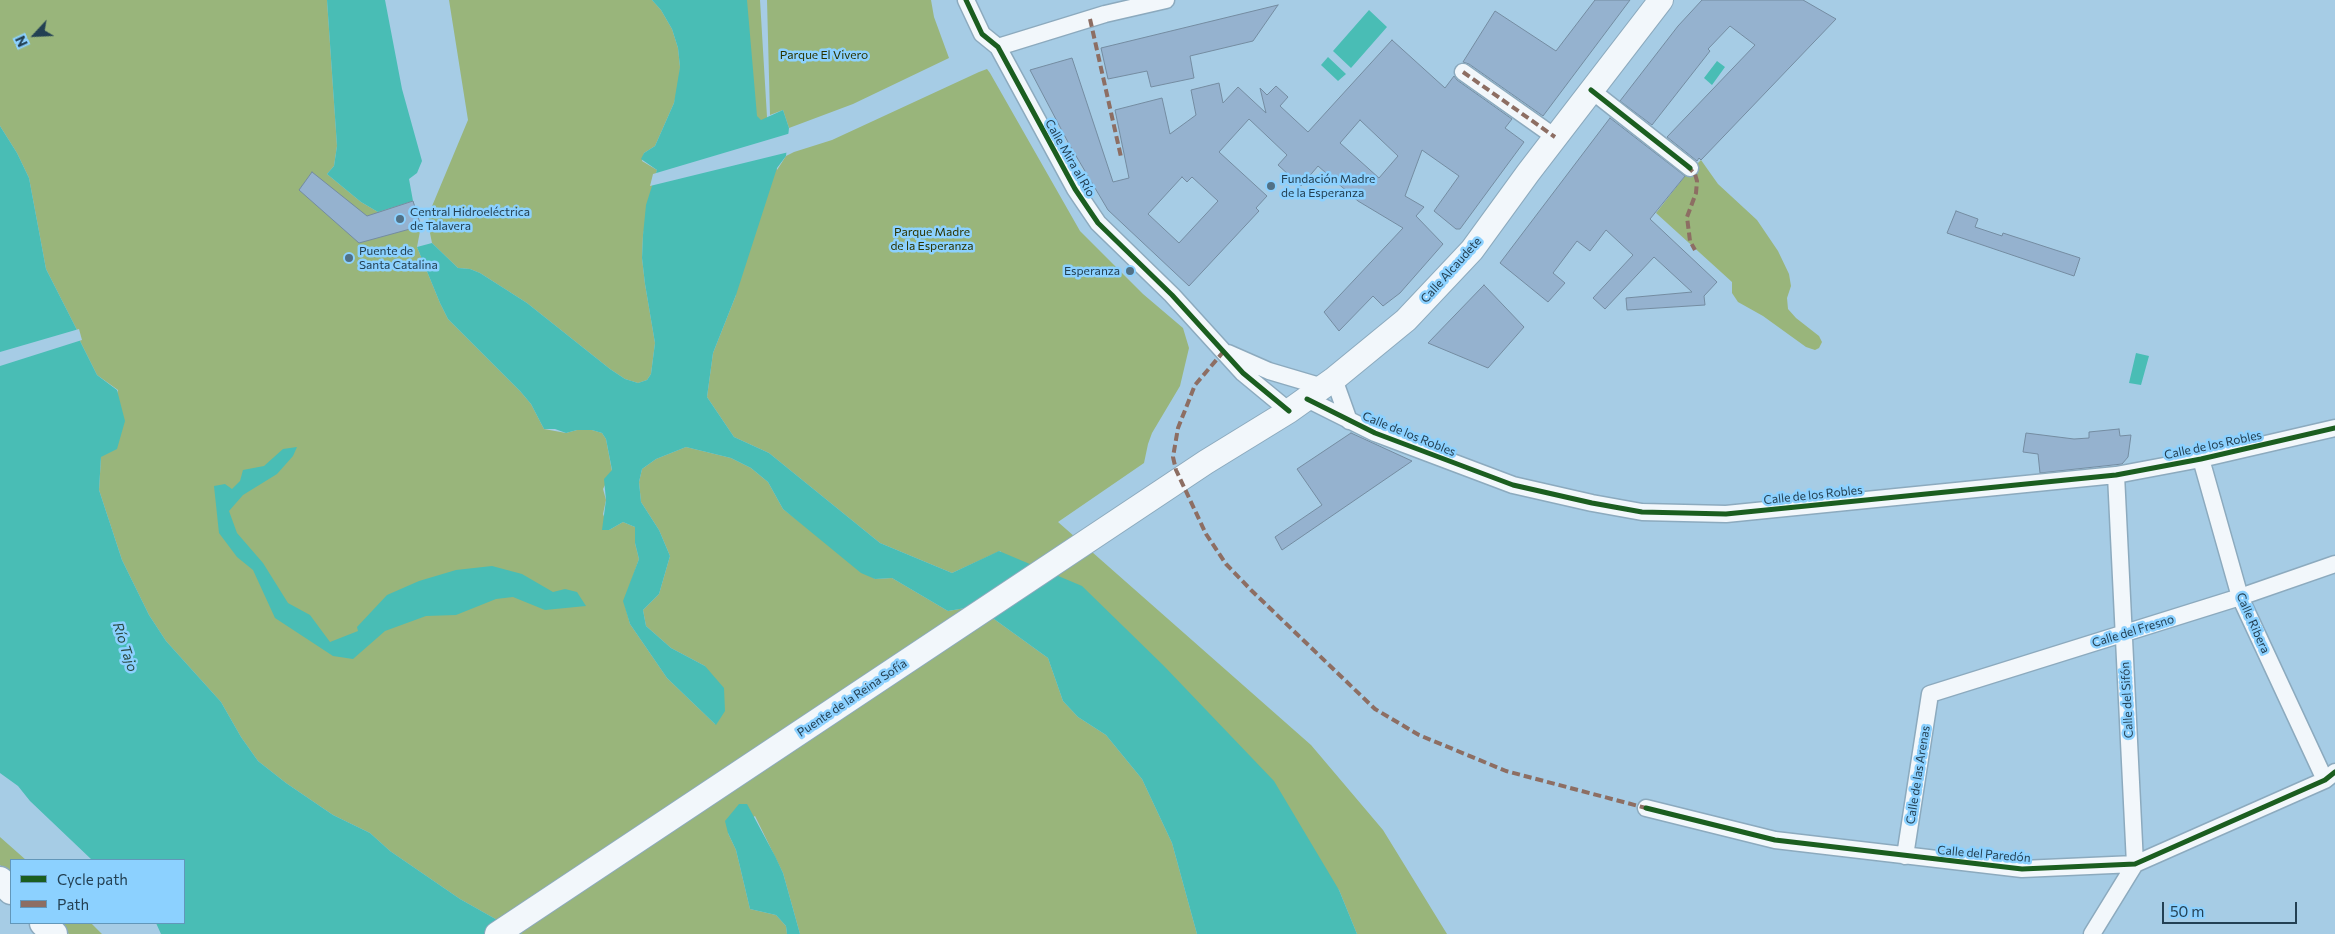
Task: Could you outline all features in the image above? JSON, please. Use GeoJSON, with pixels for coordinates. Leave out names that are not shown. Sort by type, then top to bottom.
{"type":"FeatureCollection","features":[{"type":"Feature","properties":{"kind":"main road","name":"Calle Alcaudete"},"geometry":{"type":"LineString","coordinates":[[1206,462],[1313,394],[1406,320],[1472,250],[1555,137],[1661,0]]}},
{"type":"Feature","properties":{"kind":"main road","name":"Puente de la Reina Sofía"},"geometry":{"type":"LineString","coordinates":[[497,934],[1206,462]]}},
{"type":"Feature","properties":{"kind":"main road"},"geometry":{"type":"LineString","coordinates":[[0,880],[10,891]]}},
{"type":"Feature","properties":{"kind":"main road"},"geometry":{"type":"LineString","coordinates":[[44,924],[54,934]]}},
{"type":"Feature","properties":{"kind":"street","name":"Calle Mira al Río"},"geometry":{"type":"LineString","coordinates":[[966,0],[982,34],[998,47],[1074,189],[1098,223],[1172,295],[1243,373],[1313,394]]}},
{"type":"Feature","properties":{"kind":"street"},"geometry":{"type":"LineString","coordinates":[[998,47],[1105,14],[1166,0]]}},
{"type":"Feature","properties":{"kind":"street"},"geometry":{"type":"LineString","coordinates":[[1464,72],[1555,137]]}},
{"type":"Feature","properties":{"kind":"street"},"geometry":{"type":"LineString","coordinates":[[1591,90],[1690,168]]}},
{"type":"Feature","properties":{"kind":"street"},"geometry":{"type":"LineString","coordinates":[[1224,351],[1269,371],[1313,394]]}},
{"type":"Feature","properties":{"kind":"street","name":"Calle de los Robles"},"geometry":{"type":"LineString","coordinates":[[1313,394],[1349,421]]}},
{"type":"Feature","properties":{"kind":"street","name":"Calle de los Robles"},"geometry":{"type":"LineString","coordinates":[[1313,394],[1349,421],[1513,486],[1642,512],[1726,514],[2116,475],[2201,459],[2335,428]]}},
{"type":"Feature","properties":{"kind":"street","name":"Calle Ribera"},"geometry":{"type":"LineString","coordinates":[[2201,459],[2240,597],[2330,776]]}},
{"type":"Feature","properties":{"kind":"street","name":"Calle del Sifón"},"geometry":{"type":"LineString","coordinates":[[2116,475],[2135,864]]}},
{"type":"Feature","properties":{"kind":"street","name":"Calle del Fresno"},"geometry":{"type":"LineString","coordinates":[[1930,694],[2240,597],[2335,564]]}},
{"type":"Feature","properties":{"kind":"street","name":"Calle de las Arenas"},"geometry":{"type":"LineString","coordinates":[[1905,856],[1930,694]]}},
{"type":"Feature","properties":{"kind":"street","name":"Calle del Paredón"},"geometry":{"type":"LineString","coordinates":[[1646,808],[1775,840],[2022,870],[2135,864],[2330,776]]}},
{"type":"Feature","properties":{"kind":"street"},"geometry":{"type":"LineString","coordinates":[[2092,934],[2135,864]]}},
{"type":"Feature","properties":{"kind":"green space"},"geometry":{"type":"Polygon","coordinates":[[[0,0],[327,0],[337,146],[334,166],[327,174],[361,202],[378,212],[413,201],[421,226],[417,247],[448,319],[520,391],[531,404],[544,429],[566,433],[577,430],[592,430],[602,433],[606,439],[612,471],[603,489],[606,500],[603,514],[609,530],[623,522],[635,527],[635,543],[639,559],[624,602],[630,624],[667,678],[715,724],[705,666],[671,648],[646,626],[643,610],[659,594],[670,556],[659,530],[641,502],[639,482],[642,469],[656,459],[686,447],[731,458],[751,468],[768,482],[783,509],[875,579],[892,578],[948,611],[971,607],[994,619],[1048,658],[1063,701],[1078,717],[1106,735],[1142,779],[1172,843],[1197,934],[800,934],[783,873],[755,816],[728,833],[736,850],[750,909],[776,915],[786,926],[787,934],[522,934],[460,899],[390,851],[370,833],[333,815],[286,783],[258,761],[241,737],[221,702],[166,641],[149,615],[122,560],[99,490],[101,457],[118,390],[97,375],[46,269],[29,178],[17,153],[0,126],[0,0]]]}},
{"type":"Feature","properties":{"kind":"green space"},"geometry":{"type":"Polygon","coordinates":[[[449,0],[652,0],[661,10],[672,29],[678,48],[679,85],[674,103],[655,146],[644,153],[642,161],[657,170],[643,235],[642,258],[655,343],[651,374],[647,380],[638,383],[625,379],[527,303],[480,273],[470,269],[458,268],[432,243],[428,223],[430,211],[468,120],[449,0]]]}},
{"type":"Feature","properties":{"kind":"green space","name":"Parque Madre de la Esperanza"},"geometry":{"type":"Polygon","coordinates":[[[709,0],[760,0],[767,117],[777,170],[786,156],[794,152],[832,140],[987,69],[1080,231],[1143,294],[1183,328],[1189,348],[1180,386],[1152,433],[1144,463],[1058,522],[1311,745],[1383,830],[1447,934],[1357,934],[1339,890],[1000,551],[952,573],[880,543],[769,453],[734,437],[707,397],[713,353],[736,295],[709,0]]]}},
{"type":"Feature","properties":{"kind":"green space","name":"Parque El Vivero"},"geometry":{"type":"Polygon","coordinates":[[[767,0],[931,0],[934,17],[949,58],[853,104],[789,128],[783,110],[770,115],[767,0]]]}},
{"type":"Feature","properties":{"kind":"green space"},"geometry":{"type":"Polygon","coordinates":[[[1701,160],[1718,184],[1757,220],[1778,251],[1789,274],[1791,286],[1787,298],[1788,309],[1796,318],[1819,336],[1822,342],[1819,348],[1815,350],[1806,347],[1763,316],[1738,302],[1732,293],[1732,282],[1656,213],[1685,176],[1701,160]]]}},
{"type":"Feature","properties":{"kind":"green space"},"geometry":{"type":"Polygon","coordinates":[[[0,837],[25,859],[10,859],[10,875],[0,865],[0,837]]]}},
{"type":"Feature","properties":{"kind":"green space"},"geometry":{"type":"Polygon","coordinates":[[[59,924],[92,924],[102,934],[69,934],[59,924]]]}},
{"type":"Feature","properties":{"kind":"water"},"geometry":{"type":"Polygon","coordinates":[[[327,0],[385,0],[402,89],[422,161],[417,173],[409,179],[413,201],[378,212],[361,202],[327,174],[334,166],[337,146],[327,0]]]}},
{"type":"Feature","properties":{"kind":"water"},"geometry":{"type":"Polygon","coordinates":[[[652,0],[747,0],[757,116],[761,120],[783,110],[789,128],[786,156],[777,168],[736,295],[713,353],[707,397],[734,437],[769,453],[880,543],[952,573],[999,551],[1082,586],[1164,666],[1274,781],[1339,890],[1357,934],[1197,934],[1172,843],[1142,779],[1106,735],[1078,717],[1063,701],[1048,658],[994,619],[971,607],[948,611],[892,578],[875,579],[861,573],[783,509],[768,482],[751,468],[731,458],[686,447],[656,459],[642,469],[639,482],[641,502],[659,530],[670,556],[659,594],[643,610],[646,626],[671,648],[705,666],[724,688],[725,711],[716,725],[667,678],[630,624],[623,601],[639,559],[635,543],[635,527],[623,522],[609,530],[602,530],[606,500],[604,479],[612,470],[606,439],[602,433],[592,430],[577,430],[566,433],[555,429],[544,429],[531,404],[520,391],[448,319],[417,247],[432,243],[458,268],[470,269],[480,273],[527,303],[625,379],[638,383],[647,380],[651,374],[655,343],[642,258],[643,235],[646,205],[657,170],[641,159],[644,153],[655,146],[674,103],[680,67],[678,48],[672,29],[661,10],[652,0]]]}},
{"type":"Feature","properties":{"kind":"water"},"geometry":{"type":"Polygon","coordinates":[[[1369,10],[1387,27],[1351,68],[1333,51],[1369,10]]]}},
{"type":"Feature","properties":{"kind":"water"},"geometry":{"type":"Polygon","coordinates":[[[1328,57],[1346,74],[1338,81],[1321,65],[1328,57]]]}},
{"type":"Feature","properties":{"kind":"water"},"geometry":{"type":"Polygon","coordinates":[[[1717,61],[1725,67],[1712,85],[1704,78],[1717,61]]]}},
{"type":"Feature","properties":{"kind":"water","name":"Río Tajo"},"geometry":{"type":"Polygon","coordinates":[[[0,126],[17,153],[29,178],[46,269],[97,375],[117,390],[125,421],[117,449],[101,457],[99,490],[122,560],[149,615],[166,641],[221,702],[241,737],[258,761],[333,815],[370,833],[390,851],[460,899],[522,934],[161,934],[156,924],[185,924],[185,859],[91,859],[30,801],[18,786],[0,773],[0,126]]]}},
{"type":"Feature","properties":{"kind":"water"},"geometry":{"type":"Polygon","coordinates":[[[2136,353],[2149,356],[2141,385],[2129,383],[2136,353]]]}},
{"type":"Feature","properties":{"kind":"water"},"geometry":{"type":"Polygon","coordinates":[[[297,447],[293,456],[277,474],[243,495],[229,511],[237,533],[263,563],[288,603],[310,615],[330,642],[358,631],[357,627],[387,595],[419,581],[456,570],[492,566],[522,574],[553,592],[565,589],[577,592],[586,606],[545,610],[513,597],[496,599],[456,615],[426,616],[385,631],[353,659],[333,656],[275,618],[253,570],[237,557],[219,533],[214,486],[225,484],[232,489],[240,481],[243,470],[264,466],[283,449],[297,447]]]}},
{"type":"Feature","properties":{"kind":"water"},"geometry":{"type":"Polygon","coordinates":[[[739,804],[747,804],[783,873],[800,934],[787,934],[786,926],[776,915],[750,909],[736,850],[725,821],[739,804]]]}},
{"type":"Feature","properties":{"kind":"pier"},"geometry":{"type":"Polygon","coordinates":[[[791,133],[789,152],[650,186],[653,174],[791,133]]]}},
{"type":"Feature","properties":{"kind":"pier"},"geometry":{"type":"Polygon","coordinates":[[[79,329],[82,340],[0,366],[0,352],[79,329]]]}},
{"type":"Feature","properties":{"kind":"building"},"geometry":{"type":"Polygon","coordinates":[[[1595,0],[1630,0],[1543,116],[1469,64],[1463,62],[1495,11],[1556,51],[1595,0]]]}},
{"type":"Feature","properties":{"kind":"building"},"geometry":{"type":"Polygon","coordinates":[[[1702,0],[1803,0],[1836,19],[1701,160],[1699,158],[1697,161],[1667,137],[1755,45],[1730,26],[1708,49],[1710,51],[1652,125],[1620,101],[1678,26],[1702,0]]]}},
{"type":"Feature","properties":{"kind":"building"},"geometry":{"type":"Polygon","coordinates":[[[1278,5],[1253,41],[1190,56],[1194,78],[1151,87],[1147,71],[1108,79],[1101,48],[1278,5]]]}},
{"type":"Feature","properties":{"kind":"building"},"geometry":{"type":"Polygon","coordinates":[[[1392,40],[1445,88],[1454,76],[1512,119],[1505,128],[1524,142],[1460,229],[1456,229],[1434,211],[1459,176],[1422,150],[1405,196],[1424,207],[1416,216],[1443,244],[1400,293],[1383,306],[1373,296],[1339,331],[1324,312],[1403,228],[1358,201],[1318,166],[1301,186],[1278,165],[1287,155],[1249,119],[1219,152],[1267,196],[1256,208],[1259,211],[1189,286],[1108,210],[1069,144],[1030,70],[1072,58],[1113,182],[1129,178],[1115,110],[1162,98],[1170,134],[1196,115],[1191,90],[1219,83],[1223,103],[1238,87],[1266,113],[1260,88],[1267,95],[1276,86],[1288,97],[1280,106],[1308,132],[1392,40]],[[1360,120],[1340,143],[1379,178],[1398,156],[1360,120]],[[1182,177],[1148,214],[1179,243],[1218,201],[1192,177],[1187,182],[1182,177]]]}},
{"type":"Feature","properties":{"kind":"building"},"geometry":{"type":"Polygon","coordinates":[[[1610,118],[1685,176],[1650,219],[1717,282],[1704,296],[1705,305],[1627,310],[1626,298],[1692,292],[1654,257],[1605,309],[1593,298],[1633,255],[1606,230],[1590,251],[1577,241],[1553,273],[1565,283],[1548,302],[1500,263],[1610,118]]]}},
{"type":"Feature","properties":{"kind":"building"},"geometry":{"type":"Polygon","coordinates":[[[312,172],[367,216],[413,201],[421,226],[359,243],[299,190],[312,172]]]}},
{"type":"Feature","properties":{"kind":"building"},"geometry":{"type":"Polygon","coordinates":[[[1956,211],[1978,219],[1975,227],[2002,236],[2003,233],[2080,258],[2074,276],[1947,233],[1956,211]]]}},
{"type":"Feature","properties":{"kind":"building"},"geometry":{"type":"Polygon","coordinates":[[[1484,285],[1524,327],[1488,368],[1428,343],[1484,285]]]}},
{"type":"Feature","properties":{"kind":"building"},"geometry":{"type":"Polygon","coordinates":[[[2119,429],[2120,436],[2131,435],[2128,457],[2122,464],[2040,473],[2038,454],[2023,452],[2026,433],[2074,439],[2089,438],[2089,432],[2119,429]]]}},
{"type":"Feature","properties":{"kind":"building"},"geometry":{"type":"Polygon","coordinates":[[[1351,433],[1412,461],[1282,550],[1275,537],[1322,505],[1297,469],[1351,433]]]}},
{"type":"Feature","properties":{"kind":"marked path"},"geometry":{"type":"LineString","coordinates":[[1090,19],[1121,157]]}},
{"type":"Feature","properties":{"kind":"marked path"},"geometry":{"type":"LineString","coordinates":[[1463,72],[1555,137]]}},
{"type":"Feature","properties":{"kind":"marked path"},"geometry":{"type":"LineString","coordinates":[[1687,166],[1695,174],[1697,181],[1696,193],[1687,217],[1690,241],[1695,250]]}},
{"type":"Feature","properties":{"kind":"marked path"},"geometry":{"type":"LineString","coordinates":[[1224,351],[1195,385],[1178,428],[1173,457],[1176,470],[1206,534],[1226,564],[1375,709],[1419,735],[1506,771],[1646,808]]}},
{"type":"Feature","properties":{"kind":"cycle path"},"geometry":{"type":"LineString","coordinates":[[966,0],[982,34],[998,47],[1075,189],[1098,223],[1172,295],[1243,373],[1289,411]]}},
{"type":"Feature","properties":{"kind":"cycle path"},"geometry":{"type":"LineString","coordinates":[[1591,90],[1690,168]]}},
{"type":"Feature","properties":{"kind":"cycle path"},"geometry":{"type":"LineString","coordinates":[[1307,399],[1375,433],[1513,485],[1642,512],[1726,514],[2116,475],[2201,459],[2335,428]]}},
{"type":"Feature","properties":{"kind":"cycle path"},"geometry":{"type":"LineString","coordinates":[[1646,808],[1775,840],[2022,869],[2135,864],[2325,780],[2335,772]]}},
{"type":"Feature","properties":{"kind":"place","name":"Fundación Madre de la Esperanza"},"geometry":{"type":"Point","coordinates":[1271,186]}},
{"type":"Feature","properties":{"kind":"place","name":"Central Hidroeléctrica de Talavera"},"geometry":{"type":"Point","coordinates":[400,219]}},
{"type":"Feature","properties":{"kind":"place","name":"Puente de Santa Catalina"},"geometry":{"type":"Point","coordinates":[349,258]}},
{"type":"Feature","properties":{"kind":"place","name":"Esperanza"},"geometry":{"type":"Point","coordinates":[1130,271]}}]}
